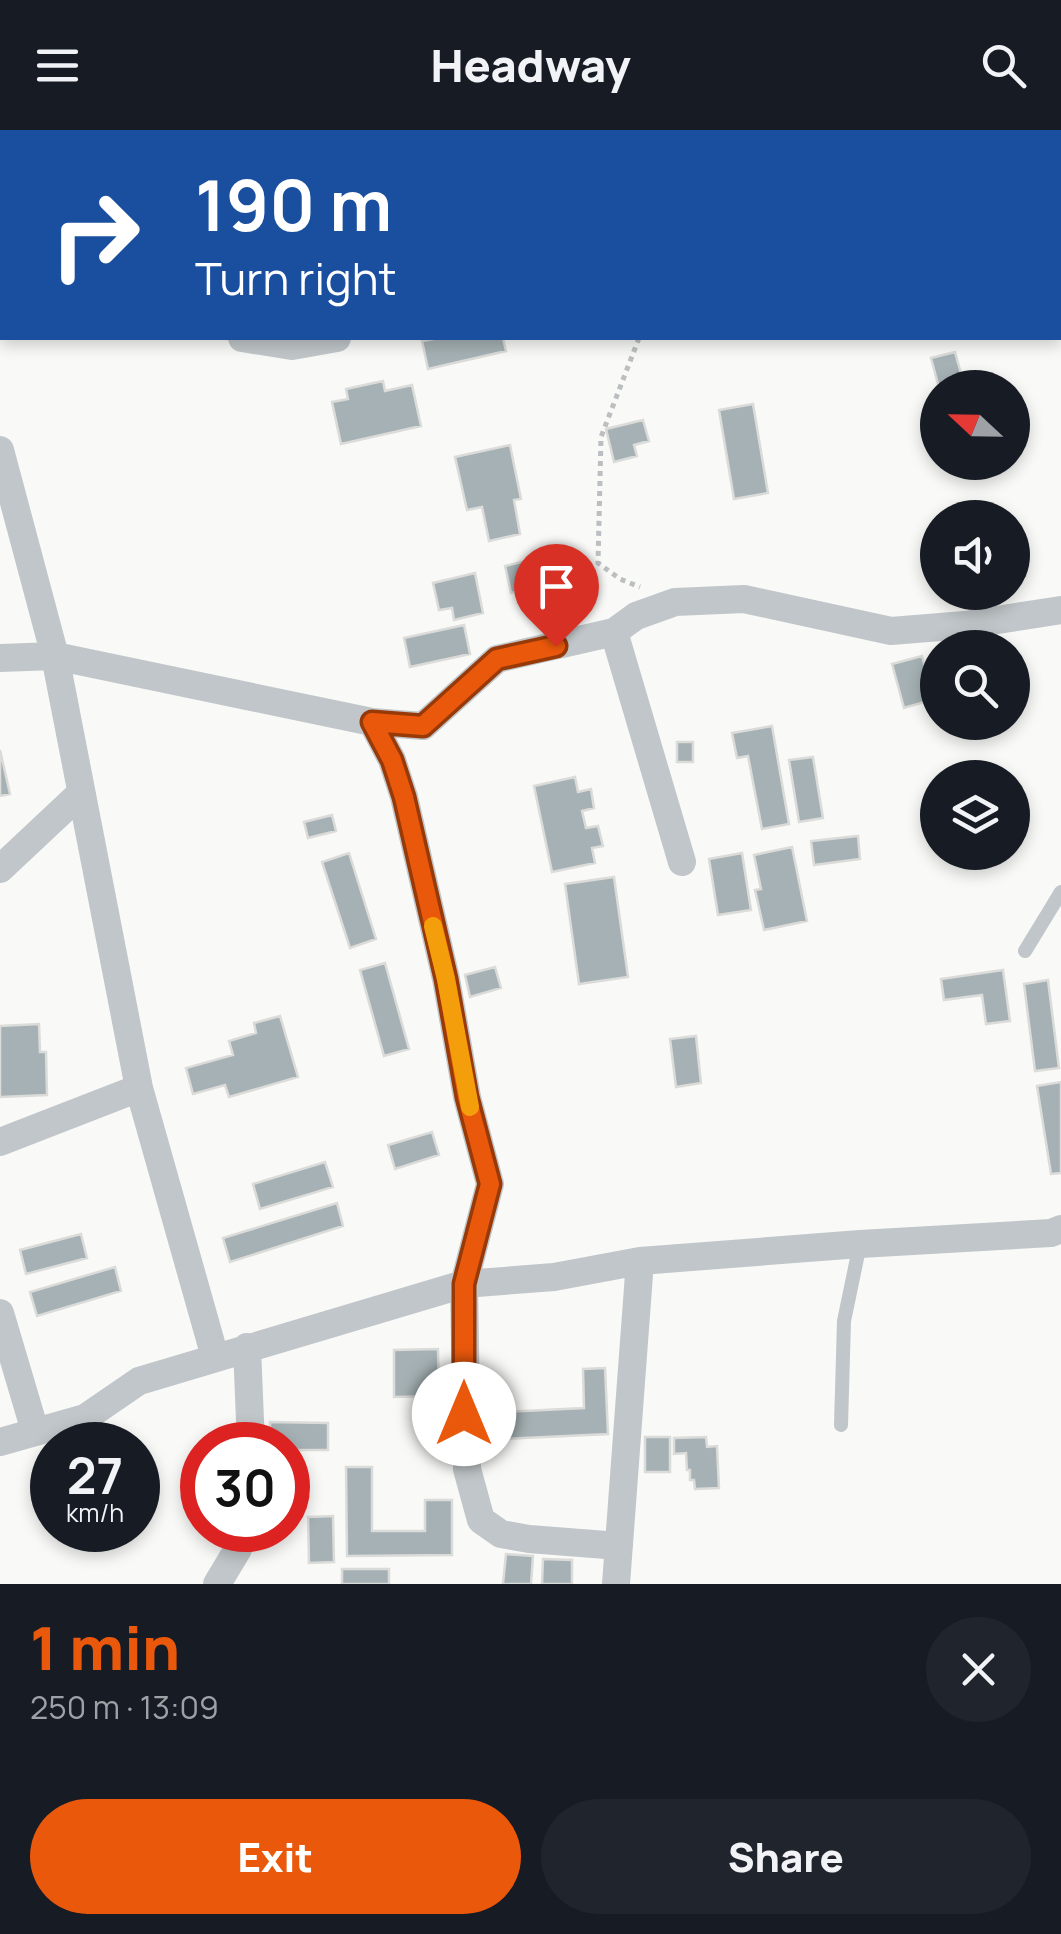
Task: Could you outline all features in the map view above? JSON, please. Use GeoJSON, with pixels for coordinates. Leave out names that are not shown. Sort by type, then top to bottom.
{"type":"FeatureCollection","features":[{"type":"Feature","properties":{"kind":"street"},"geometry":{"type":"LineString","coordinates":[[254,340],[292,346],[326,340]]}},
{"type":"Feature","properties":{"kind":"street"},"geometry":{"type":"LineString","coordinates":[[0,450],[55,656],[138,1088],[216,1356]]}},
{"type":"Feature","properties":{"kind":"street"},"geometry":{"type":"LineString","coordinates":[[0,658],[55,656],[372,722],[423,726],[497,659],[614,632],[636,616],[675,602],[744,599],[890,630],[965,625],[1061,610]]}},
{"type":"Feature","properties":{"kind":"street"},"geometry":{"type":"LineString","coordinates":[[614,632],[682,862]]}},
{"type":"Feature","properties":{"kind":"street"},"geometry":{"type":"LineString","coordinates":[[372,722],[392,760],[404,797],[446,979],[467,1097],[490,1184],[464,1284],[467,1469],[481,1520],[501,1534],[530,1540],[619,1546]]}},
{"type":"Feature","properties":{"kind":"street"},"geometry":{"type":"LineString","coordinates":[[0,868],[82,792]]}},
{"type":"Feature","properties":{"kind":"street"},"geometry":{"type":"LineString","coordinates":[[0,1142],[138,1088]]}},
{"type":"Feature","properties":{"kind":"street"},"geometry":{"type":"LineString","coordinates":[[69,1422],[85,1418],[140,1381],[464,1284],[554,1277],[640,1261],[1051,1234],[1061,1230]]}},
{"type":"Feature","properties":{"kind":"street"},"geometry":{"type":"LineString","coordinates":[[616,1584],[640,1261]]}},
{"type":"Feature","properties":{"kind":"street"},"geometry":{"type":"LineString","coordinates":[[0,1313],[31,1422]]}},
{"type":"Feature","properties":{"kind":"street"},"geometry":{"type":"LineString","coordinates":[[247,1347],[250,1422]]}},
{"type":"Feature","properties":{"kind":"street"},"geometry":{"type":"LineString","coordinates":[[0,1442],[30,1432]]}},
{"type":"Feature","properties":{"kind":"street"},"geometry":{"type":"LineString","coordinates":[[217,1584],[236,1552]]}},
{"type":"Feature","properties":{"kind":"lane"},"geometry":{"type":"LineString","coordinates":[[1025,951],[1061,892]]}},
{"type":"Feature","properties":{"kind":"lane"},"geometry":{"type":"LineString","coordinates":[[840,1424],[844,1321],[860,1244]]}},
{"type":"Feature","properties":{"kind":"path"},"geometry":{"type":"LineString","coordinates":[[638,340],[601,436],[598,563],[620,579],[675,602]]}},
{"type":"Feature","properties":{"kind":"building"},"geometry":{"type":"Polygon","coordinates":[[[503,340],[506,351],[428,369],[422,341],[503,340]]]}},
{"type":"Feature","properties":{"kind":"building"},"geometry":{"type":"Polygon","coordinates":[[[955,352],[960,370],[934,370],[931,358],[955,352]]]}},
{"type":"Feature","properties":{"kind":"building"},"geometry":{"type":"Polygon","coordinates":[[[383,381],[385,391],[412,385],[421,426],[341,444],[332,402],[348,399],[346,389],[383,381]]]}},
{"type":"Feature","properties":{"kind":"building"},"geometry":{"type":"Polygon","coordinates":[[[753,404],[768,493],[734,499],[719,410],[753,404]]]}},
{"type":"Feature","properties":{"kind":"building"},"geometry":{"type":"Polygon","coordinates":[[[643,420],[649,441],[634,445],[637,456],[614,462],[606,429],[643,420]]]}},
{"type":"Feature","properties":{"kind":"building"},"geometry":{"type":"Polygon","coordinates":[[[510,445],[521,499],[514,500],[520,534],[489,541],[482,507],[467,510],[455,457],[510,445]]]}},
{"type":"Feature","properties":{"kind":"building"},"geometry":{"type":"Polygon","coordinates":[[[572,550],[578,577],[511,593],[505,566],[572,550]]]}},
{"type":"Feature","properties":{"kind":"building"},"geometry":{"type":"Polygon","coordinates":[[[475,573],[483,613],[454,620],[452,608],[439,610],[433,583],[475,573]]]}},
{"type":"Feature","properties":{"kind":"building"},"geometry":{"type":"Polygon","coordinates":[[[464,625],[470,654],[410,667],[404,638],[464,625]]]}},
{"type":"Feature","properties":{"kind":"building"},"geometry":{"type":"Polygon","coordinates":[[[920,657],[920,703],[904,708],[892,664],[920,657]]]}},
{"type":"Feature","properties":{"kind":"building"},"geometry":{"type":"Polygon","coordinates":[[[772,726],[789,824],[762,829],[748,756],[737,758],[732,733],[772,726]]]}},
{"type":"Feature","properties":{"kind":"building"},"geometry":{"type":"Polygon","coordinates":[[[677,742],[693,742],[693,762],[677,762],[677,742]]]}},
{"type":"Feature","properties":{"kind":"building"},"geometry":{"type":"Polygon","coordinates":[[[0,750],[10,794],[0,796],[0,750]]]}},
{"type":"Feature","properties":{"kind":"building"},"geometry":{"type":"Polygon","coordinates":[[[813,757],[823,818],[799,822],[789,760],[813,757]]]}},
{"type":"Feature","properties":{"kind":"building"},"geometry":{"type":"Polygon","coordinates":[[[575,777],[578,792],[591,789],[594,808],[582,811],[586,828],[598,826],[603,846],[592,848],[595,863],[552,872],[534,786],[575,777]]]}},
{"type":"Feature","properties":{"kind":"building"},"geometry":{"type":"Polygon","coordinates":[[[332,815],[336,831],[308,838],[304,822],[332,815]]]}},
{"type":"Feature","properties":{"kind":"building"},"geometry":{"type":"Polygon","coordinates":[[[858,836],[860,859],[814,865],[811,841],[858,836]]]}},
{"type":"Feature","properties":{"kind":"building"},"geometry":{"type":"Polygon","coordinates":[[[792,847],[807,921],[764,930],[755,890],[761,889],[754,855],[792,847]]]}},
{"type":"Feature","properties":{"kind":"building"},"geometry":{"type":"Polygon","coordinates":[[[349,853],[376,939],[350,948],[322,862],[349,853]]]}},
{"type":"Feature","properties":{"kind":"building"},"geometry":{"type":"Polygon","coordinates":[[[742,853],[751,910],[718,915],[709,859],[742,853]]]}},
{"type":"Feature","properties":{"kind":"building"},"geometry":{"type":"Polygon","coordinates":[[[614,877],[628,977],[579,984],[565,884],[614,877]]]}},
{"type":"Feature","properties":{"kind":"building"},"geometry":{"type":"Polygon","coordinates":[[[385,963],[409,1049],[384,1056],[360,970],[385,963]]]}},
{"type":"Feature","properties":{"kind":"building"},"geometry":{"type":"Polygon","coordinates":[[[495,967],[501,988],[470,997],[465,975],[495,967]]]}},
{"type":"Feature","properties":{"kind":"building"},"geometry":{"type":"Polygon","coordinates":[[[1003,970],[1010,1021],[986,1024],[982,995],[944,1000],[941,979],[1003,970]]]}},
{"type":"Feature","properties":{"kind":"building"},"geometry":{"type":"Polygon","coordinates":[[[1048,980],[1059,1068],[1035,1071],[1024,984],[1048,980]]]}},
{"type":"Feature","properties":{"kind":"building"},"geometry":{"type":"Polygon","coordinates":[[[280,1016],[298,1077],[229,1097],[225,1085],[193,1094],[186,1068],[233,1055],[229,1041],[256,1033],[254,1023],[280,1016]]]}},
{"type":"Feature","properties":{"kind":"building"},"geometry":{"type":"Polygon","coordinates":[[[39,1024],[40,1052],[46,1052],[47,1095],[0,1097],[0,1026],[39,1024]]]}},
{"type":"Feature","properties":{"kind":"building"},"geometry":{"type":"Polygon","coordinates":[[[696,1036],[701,1083],[676,1087],[670,1039],[696,1036]]]}},
{"type":"Feature","properties":{"kind":"building"},"geometry":{"type":"Polygon","coordinates":[[[1061,1082],[1061,1173],[1051,1174],[1037,1086],[1061,1082]]]}},
{"type":"Feature","properties":{"kind":"building"},"geometry":{"type":"Polygon","coordinates":[[[432,1132],[439,1155],[395,1169],[388,1145],[432,1132]]]}},
{"type":"Feature","properties":{"kind":"building"},"geometry":{"type":"Polygon","coordinates":[[[325,1162],[333,1187],[260,1209],[253,1184],[325,1162]]]}},
{"type":"Feature","properties":{"kind":"building"},"geometry":{"type":"Polygon","coordinates":[[[337,1203],[343,1226],[230,1262],[223,1238],[337,1203]]]}},
{"type":"Feature","properties":{"kind":"building"},"geometry":{"type":"Polygon","coordinates":[[[81,1234],[87,1258],[26,1274],[20,1250],[81,1234]]]}},
{"type":"Feature","properties":{"kind":"building"},"geometry":{"type":"Polygon","coordinates":[[[115,1267],[121,1291],[37,1316],[30,1292],[115,1267]]]}},
{"type":"Feature","properties":{"kind":"building"},"geometry":{"type":"Polygon","coordinates":[[[438,1349],[439,1396],[394,1397],[394,1350],[438,1349]]]}},
{"type":"Feature","properties":{"kind":"building"},"geometry":{"type":"Polygon","coordinates":[[[605,1368],[608,1434],[502,1439],[501,1412],[584,1408],[583,1369],[605,1368]]]}},
{"type":"Feature","properties":{"kind":"building"},"geometry":{"type":"Polygon","coordinates":[[[310,1423],[328,1423],[328,1450],[310,1450],[310,1423]]]}},
{"type":"Feature","properties":{"kind":"building"},"geometry":{"type":"Polygon","coordinates":[[[645,1437],[670,1437],[670,1472],[645,1472],[645,1437]]]}},
{"type":"Feature","properties":{"kind":"building"},"geometry":{"type":"Polygon","coordinates":[[[706,1437],[707,1447],[717,1446],[719,1488],[695,1489],[687,1470],[686,1453],[674,1454],[674,1438],[706,1437]]]}},
{"type":"Feature","properties":{"kind":"building"},"geometry":{"type":"Polygon","coordinates":[[[346,1467],[372,1467],[372,1531],[425,1531],[425,1500],[452,1500],[452,1555],[347,1556],[346,1467]]]}},
{"type":"Feature","properties":{"kind":"building"},"geometry":{"type":"Polygon","coordinates":[[[333,1516],[334,1562],[309,1563],[310,1517],[333,1516]]]}},
{"type":"Feature","properties":{"kind":"building"},"geometry":{"type":"Polygon","coordinates":[[[506,1554],[533,1556],[531,1584],[503,1584],[506,1554]]]}},
{"type":"Feature","properties":{"kind":"building"},"geometry":{"type":"Polygon","coordinates":[[[543,1559],[572,1560],[572,1584],[542,1584],[543,1559]]]}},
{"type":"Feature","properties":{"kind":"building"},"geometry":{"type":"Polygon","coordinates":[[[342,1569],[389,1569],[389,1584],[342,1584],[342,1569]]]}},
{"type":"Feature","properties":{"kind":"slow traffic"},"geometry":{"type":"LineString","coordinates":[[433,926],[470,1107]]}},
{"type":"Feature","properties":{"kind":"route"},"geometry":{"type":"LineString","coordinates":[[464,1414],[464,1284],[490,1184],[467,1097],[446,979],[404,797],[392,760],[372,722],[423,726],[497,659],[556,646]]}}]}
